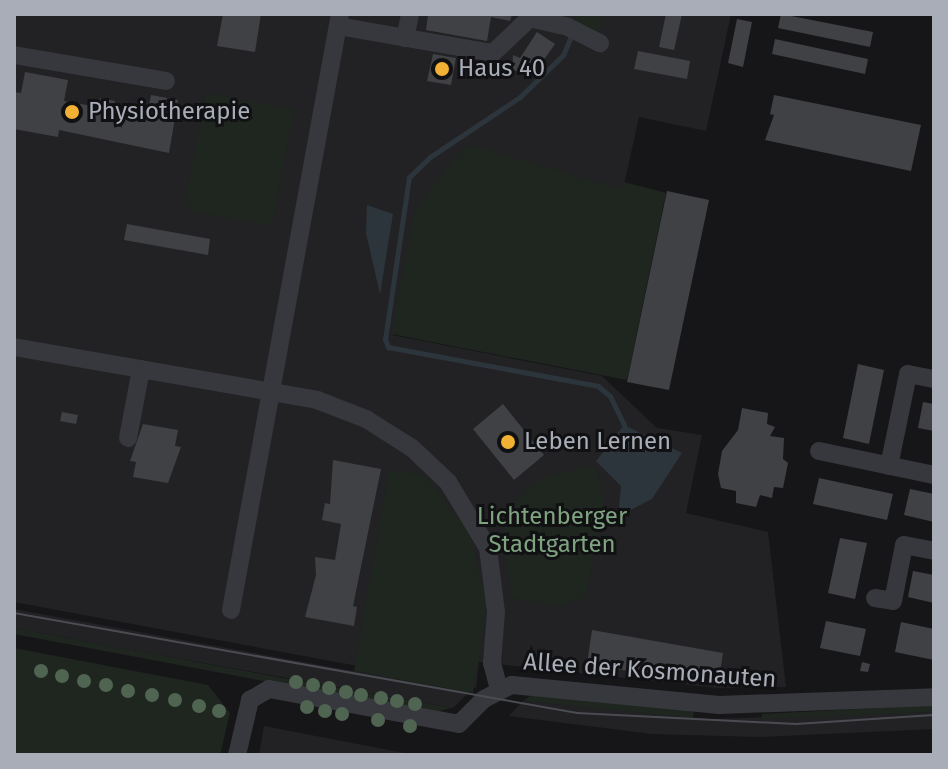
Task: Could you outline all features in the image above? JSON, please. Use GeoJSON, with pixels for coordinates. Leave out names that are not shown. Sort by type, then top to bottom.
{"type":"FeatureCollection","features":[{"type":"Feature","properties":{"kind":"street"},"geometry":{"type":"LineString","coordinates":[[405,38],[410,14]]}},
{"type":"Feature","properties":{"kind":"street"},"geometry":{"type":"LineString","coordinates":[[231,610],[339,20],[405,38],[493,53],[534,16],[568,27],[600,43]]}},
{"type":"Feature","properties":{"kind":"street"},"geometry":{"type":"LineString","coordinates":[[14,55],[166,81]]}},
{"type":"Feature","properties":{"kind":"street"},"geometry":{"type":"LineString","coordinates":[[14,347],[317,400],[366,419],[412,448],[448,482],[488,548],[496,612],[492,663],[499,690]]}},
{"type":"Feature","properties":{"kind":"street"},"geometry":{"type":"LineString","coordinates":[[128,438],[141,369]]}},
{"type":"Feature","properties":{"kind":"street"},"geometry":{"type":"LineString","coordinates":[[889,466],[908,374],[934,379]]}},
{"type":"Feature","properties":{"kind":"street"},"geometry":{"type":"LineString","coordinates":[[819,451],[934,475]]}},
{"type":"Feature","properties":{"kind":"street"},"geometry":{"type":"LineString","coordinates":[[875,598],[893,601],[904,545],[934,551]]}},
{"type":"Feature","properties":{"kind":"street","name":"Allee der Kosmonauten"},"geometry":{"type":"LineString","coordinates":[[237,755],[246,708],[261,690],[459,724],[499,690],[533,685],[719,705],[934,697]]}},
{"type":"Feature","properties":{"kind":"shaded area"},"geometry":{"type":"Polygon","coordinates":[[[14,14],[731,14],[706,131],[639,117],[623,189],[392,335],[602,376],[657,428],[702,435],[686,513],[768,532],[786,687],[717,688],[479,662],[476,688],[14,602],[14,14]]]}},
{"type":"Feature","properties":{"kind":"shaded area"},"geometry":{"type":"Polygon","coordinates":[[[367,205],[393,214],[380,294],[366,233],[367,205]]]}},
{"type":"Feature","properties":{"kind":"shaded area"},"geometry":{"type":"Polygon","coordinates":[[[624,425],[682,453],[652,499],[625,513],[619,507],[621,486],[596,461],[624,425]]]}},
{"type":"Feature","properties":{"kind":"shaded area"},"geometry":{"type":"Polygon","coordinates":[[[14,609],[469,692],[453,708],[126,649],[14,628],[14,609]]]}},
{"type":"Feature","properties":{"kind":"shaded area"},"geometry":{"type":"Polygon","coordinates":[[[523,701],[711,719],[934,712],[934,729],[760,737],[652,734],[509,716],[523,701]]]}},
{"type":"Feature","properties":{"kind":"shaded area"},"geometry":{"type":"Polygon","coordinates":[[[264,726],[415,755],[259,755],[264,726]]]}},
{"type":"Feature","properties":{"kind":"green space"},"geometry":{"type":"Polygon","coordinates":[[[577,14],[603,14],[596,44],[570,40],[577,14]]]}},
{"type":"Feature","properties":{"kind":"green space"},"geometry":{"type":"Polygon","coordinates":[[[206,93],[294,109],[272,226],[184,209],[206,93]]]}},
{"type":"Feature","properties":{"kind":"green space"},"geometry":{"type":"Polygon","coordinates":[[[466,144],[622,189],[624,182],[666,193],[627,380],[391,334],[415,210],[466,144]]]}},
{"type":"Feature","properties":{"kind":"green space","name":"Lichtenberger Stadtgarten"},"geometry":{"type":"Polygon","coordinates":[[[582,467],[594,467],[598,473],[605,509],[585,597],[562,606],[512,598],[500,512],[541,479],[582,467]]]}},
{"type":"Feature","properties":{"kind":"green space"},"geometry":{"type":"Polygon","coordinates":[[[389,470],[424,475],[469,531],[487,603],[473,693],[354,671],[389,470]]]}},
{"type":"Feature","properties":{"kind":"green space"},"geometry":{"type":"Polygon","coordinates":[[[14,628],[453,708],[438,711],[258,680],[14,634],[14,628]]]}},
{"type":"Feature","properties":{"kind":"green space"},"geometry":{"type":"Polygon","coordinates":[[[14,648],[208,685],[230,713],[220,755],[14,755],[14,648]]]}},
{"type":"Feature","properties":{"kind":"green space"},"geometry":{"type":"Polygon","coordinates":[[[534,693],[694,711],[693,718],[523,701],[534,693]]]}},
{"type":"Feature","properties":{"kind":"green space"},"geometry":{"type":"Polygon","coordinates":[[[934,705],[934,712],[762,719],[762,714],[934,705]]]}},
{"type":"Feature","properties":{"kind":"building"},"geometry":{"type":"Polygon","coordinates":[[[223,14],[261,14],[255,52],[217,46],[223,14]]]}},
{"type":"Feature","properties":{"kind":"building"},"geometry":{"type":"Polygon","coordinates":[[[512,14],[510,21],[491,17],[487,41],[426,30],[428,15],[512,14]]]}},
{"type":"Feature","properties":{"kind":"building"},"geometry":{"type":"Polygon","coordinates":[[[666,14],[682,14],[674,50],[659,47],[666,14]]]}},
{"type":"Feature","properties":{"kind":"building"},"geometry":{"type":"Polygon","coordinates":[[[781,14],[873,32],[870,47],[778,28],[781,14]]]}},
{"type":"Feature","properties":{"kind":"building"},"geometry":{"type":"Polygon","coordinates":[[[737,19],[752,22],[743,67],[728,63],[737,19]]]}},
{"type":"Feature","properties":{"kind":"building"},"geometry":{"type":"Polygon","coordinates":[[[537,32],[555,44],[536,71],[512,71],[513,55],[520,58],[537,32]]]}},
{"type":"Feature","properties":{"kind":"building"},"geometry":{"type":"Polygon","coordinates":[[[775,39],[868,59],[865,74],[772,54],[775,39]]]}},
{"type":"Feature","properties":{"kind":"building"},"geometry":{"type":"Polygon","coordinates":[[[638,51],[690,61],[687,79],[634,69],[638,51]]]}},
{"type":"Feature","properties":{"kind":"building","name":"Haus 40"},"geometry":{"type":"Polygon","coordinates":[[[433,54],[456,58],[451,85],[427,81],[433,54]]]}},
{"type":"Feature","properties":{"kind":"building","name":"Physiotherapie"},"geometry":{"type":"Polygon","coordinates":[[[25,72],[68,80],[64,101],[98,107],[100,98],[115,101],[113,109],[147,115],[151,95],[178,100],[169,153],[59,130],[58,137],[14,129],[14,92],[21,93],[25,72]]]}},
{"type":"Feature","properties":{"kind":"building"},"geometry":{"type":"Polygon","coordinates":[[[774,95],[921,125],[911,171],[765,140],[774,115],[770,114],[774,95]]]}},
{"type":"Feature","properties":{"kind":"building"},"geometry":{"type":"Polygon","coordinates":[[[667,191],[709,200],[669,390],[627,382],[667,191]]]}},
{"type":"Feature","properties":{"kind":"building"},"geometry":{"type":"Polygon","coordinates":[[[127,224],[210,239],[208,255],[124,240],[127,224]]]}},
{"type":"Feature","properties":{"kind":"building"},"geometry":{"type":"Polygon","coordinates":[[[858,364],[884,370],[869,444],[843,438],[858,364]]]}},
{"type":"Feature","properties":{"kind":"building"},"geometry":{"type":"Polygon","coordinates":[[[923,402],[934,404],[934,431],[918,428],[923,402]]]}},
{"type":"Feature","properties":{"kind":"building","name":"Leben Lernen"},"geometry":{"type":"Polygon","coordinates":[[[503,404],[544,455],[514,480],[473,429],[503,404]]]}},
{"type":"Feature","properties":{"kind":"building"},"geometry":{"type":"Polygon","coordinates":[[[742,408],[768,413],[767,424],[775,427],[770,436],[784,438],[783,459],[788,463],[783,488],[774,487],[772,498],[760,495],[756,507],[736,503],[736,491],[721,488],[718,474],[722,451],[738,430],[742,408]]]}},
{"type":"Feature","properties":{"kind":"building"},"geometry":{"type":"Polygon","coordinates":[[[62,412],[78,415],[76,424],[60,421],[62,412]]]}},
{"type":"Feature","properties":{"kind":"building"},"geometry":{"type":"Polygon","coordinates":[[[143,424],[178,430],[175,446],[181,447],[168,483],[133,477],[136,462],[130,461],[143,424]]]}},
{"type":"Feature","properties":{"kind":"building"},"geometry":{"type":"Polygon","coordinates":[[[333,460],[381,469],[353,606],[357,607],[354,626],[305,617],[316,575],[315,557],[335,560],[341,524],[322,520],[325,503],[330,504],[333,460]]]}},
{"type":"Feature","properties":{"kind":"building"},"geometry":{"type":"Polygon","coordinates":[[[819,478],[893,494],[887,520],[813,504],[819,478]]]}},
{"type":"Feature","properties":{"kind":"building"},"geometry":{"type":"Polygon","coordinates":[[[910,489],[934,494],[934,522],[904,515],[910,489]]]}},
{"type":"Feature","properties":{"kind":"building"},"geometry":{"type":"Polygon","coordinates":[[[840,538],[867,543],[855,599],[828,593],[840,538]]]}},
{"type":"Feature","properties":{"kind":"building"},"geometry":{"type":"Polygon","coordinates":[[[913,571],[934,575],[934,603],[908,597],[913,571]]]}},
{"type":"Feature","properties":{"kind":"building"},"geometry":{"type":"Polygon","coordinates":[[[826,621],[866,629],[860,656],[820,648],[826,621]]]}},
{"type":"Feature","properties":{"kind":"building"},"geometry":{"type":"Polygon","coordinates":[[[901,622],[934,629],[934,660],[895,652],[901,622]]]}},
{"type":"Feature","properties":{"kind":"building"},"geometry":{"type":"Polygon","coordinates":[[[592,630],[723,653],[718,686],[587,664],[592,630]]]}},
{"type":"Feature","properties":{"kind":"building"},"geometry":{"type":"Polygon","coordinates":[[[862,662],[870,664],[868,672],[860,671],[862,662]]]}},
{"type":"Feature","properties":{"kind":"waterway"},"geometry":{"type":"LineString","coordinates":[[572,34],[563,55],[520,97],[430,157],[409,177],[385,339],[388,347],[598,386],[610,396],[624,425]]}},
{"type":"Feature","properties":{"kind":"tram line"},"geometry":{"type":"LineString","coordinates":[[14,613],[577,713],[796,724],[934,715]]}},
{"type":"Feature","properties":{"kind":"place","name":"Haus 40"},"geometry":{"type":"Point","coordinates":[442,69]}},
{"type":"Feature","properties":{"kind":"place","name":"Physiotherapie"},"geometry":{"type":"Point","coordinates":[72,112]}},
{"type":"Feature","properties":{"kind":"place","name":"Leben Lernen"},"geometry":{"type":"Point","coordinates":[508,442]}}]}
